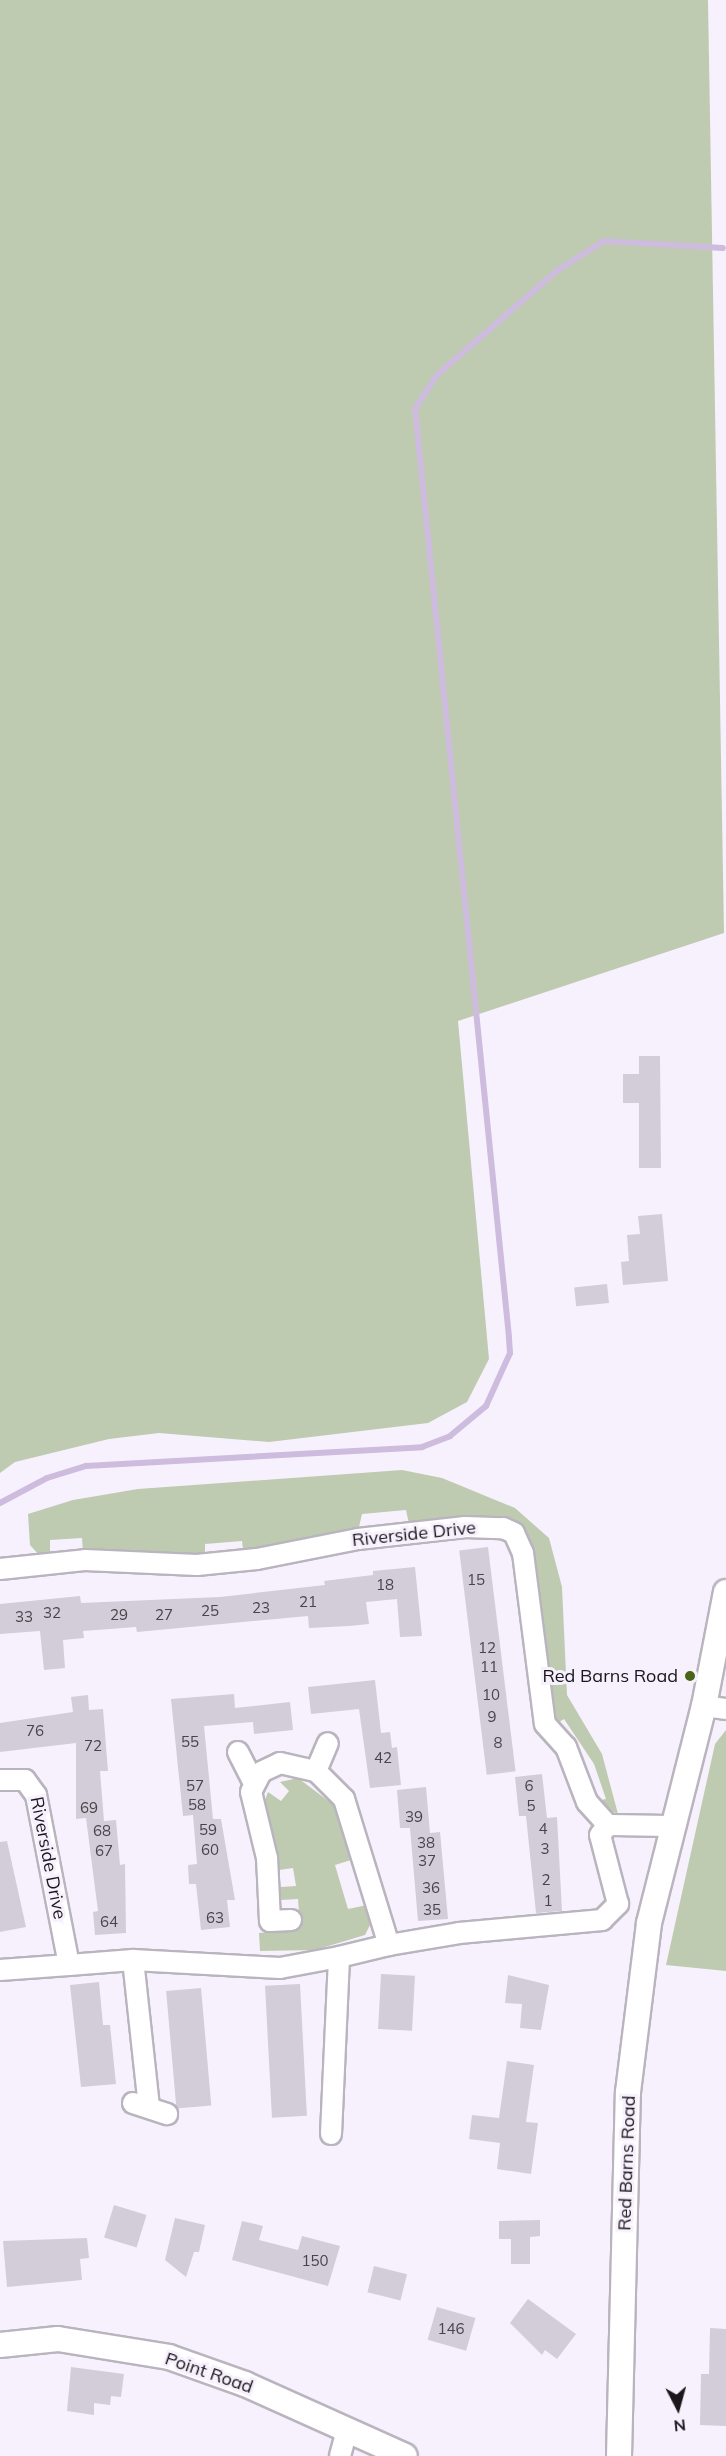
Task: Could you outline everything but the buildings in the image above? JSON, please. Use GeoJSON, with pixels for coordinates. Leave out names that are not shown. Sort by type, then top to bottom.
{"type":"FeatureCollection","features":[{"type":"Feature","properties":{"kind":"street","name":"Riverside Drive"},"geometry":{"type":"LineString","coordinates":[[0,1569],[86,1560],[197,1565],[257,1559],[358,1539],[465,1527],[503,1528],[514,1533],[523,1553],[545,1724],[566,1747],[587,1802],[608,1826]]}},
{"type":"Feature","properties":{"kind":"street","name":"Red Barns Road"},"geometry":{"type":"LineString","coordinates":[[619,2456],[628,2092],[649,1923],[672,1826],[715,1707],[726,1592]]}},
{"type":"Feature","properties":{"kind":"street"},"geometry":{"type":"LineString","coordinates":[[316,1771],[328,1743]]}},
{"type":"Feature","properties":{"kind":"street"},"geometry":{"type":"LineString","coordinates":[[238,1752],[253,1781],[267,1858],[270,1921],[291,1920]]}},
{"type":"Feature","properties":{"kind":"street"},"geometry":{"type":"LineString","coordinates":[[253,1781],[280,1763],[316,1771],[344,1800],[389,1945]]}},
{"type":"Feature","properties":{"kind":"street","name":"Riverside Drive"},"geometry":{"type":"LineString","coordinates":[[0,1780],[25,1780],[36,1795],[69,1965]]}},
{"type":"Feature","properties":{"kind":"street"},"geometry":{"type":"LineString","coordinates":[[0,1970],[133,1960],[280,1968],[459,1933],[602,1920],[618,1904],[600,1834],[608,1826],[672,1826]]}},
{"type":"Feature","properties":{"kind":"street"},"geometry":{"type":"LineString","coordinates":[[332,2134],[339,1957]]}},
{"type":"Feature","properties":{"kind":"street"},"geometry":{"type":"LineString","coordinates":[[133,1960],[150,2108]]}},
{"type":"Feature","properties":{"kind":"street","name":"Point Road"},"geometry":{"type":"LineString","coordinates":[[0,2345],[58,2338],[169,2357],[347,2429],[405,2456]]}},
{"type":"Feature","properties":{"kind":"street"},"geometry":{"type":"LineString","coordinates":[[340,2456],[347,2429]]}},
{"type":"Feature","properties":{"kind":"green space"},"geometry":{"type":"Polygon","coordinates":[[[0,0],[708,0],[724,933],[458,1021],[489,1359],[467,1402],[428,1423],[269,1442],[159,1433],[109,1439],[15,1462],[0,1473],[0,0]]]}},
{"type":"Feature","properties":{"kind":"green space"},"geometry":{"type":"Polygon","coordinates":[[[402,1470],[442,1478],[515,1508],[549,1538],[562,1587],[567,1695],[602,1754],[618,1814],[598,1805],[596,1801],[606,1799],[594,1764],[564,1719],[556,1724],[552,1715],[534,1560],[521,1529],[409,1524],[406,1510],[362,1514],[358,1531],[244,1557],[242,1541],[205,1544],[205,1559],[83,1553],[82,1538],[50,1540],[50,1556],[39,1555],[30,1545],[28,1514],[73,1500],[138,1489],[402,1470]]]}},
{"type":"Feature","properties":{"kind":"green space"},"geometry":{"type":"Polygon","coordinates":[[[726,1730],[726,1971],[666,1965],[715,1744],[726,1730]]]}},
{"type":"Feature","properties":{"kind":"green space"},"geometry":{"type":"Polygon","coordinates":[[[298,1778],[335,1806],[351,1860],[335,1865],[348,1909],[367,1905],[370,1925],[365,1935],[315,1950],[260,1951],[259,1933],[300,1929],[298,1899],[281,1900],[281,1887],[296,1886],[293,1868],[279,1870],[265,1800],[268,1792],[281,1801],[289,1791],[280,1782],[298,1778]]]}},
{"type":"Feature","properties":{"kind":"waterway"},"geometry":{"type":"LineString","coordinates":[[0,1503],[47,1478],[86,1466],[422,1447],[450,1436],[486,1406],[510,1353],[509,1337],[415,409],[437,375],[558,270],[604,241],[723,248]]}},
{"type":"Feature","properties":{"kind":"place","name":"Red Barns Road"},"geometry":{"type":"Point","coordinates":[690,1676]}}]}
